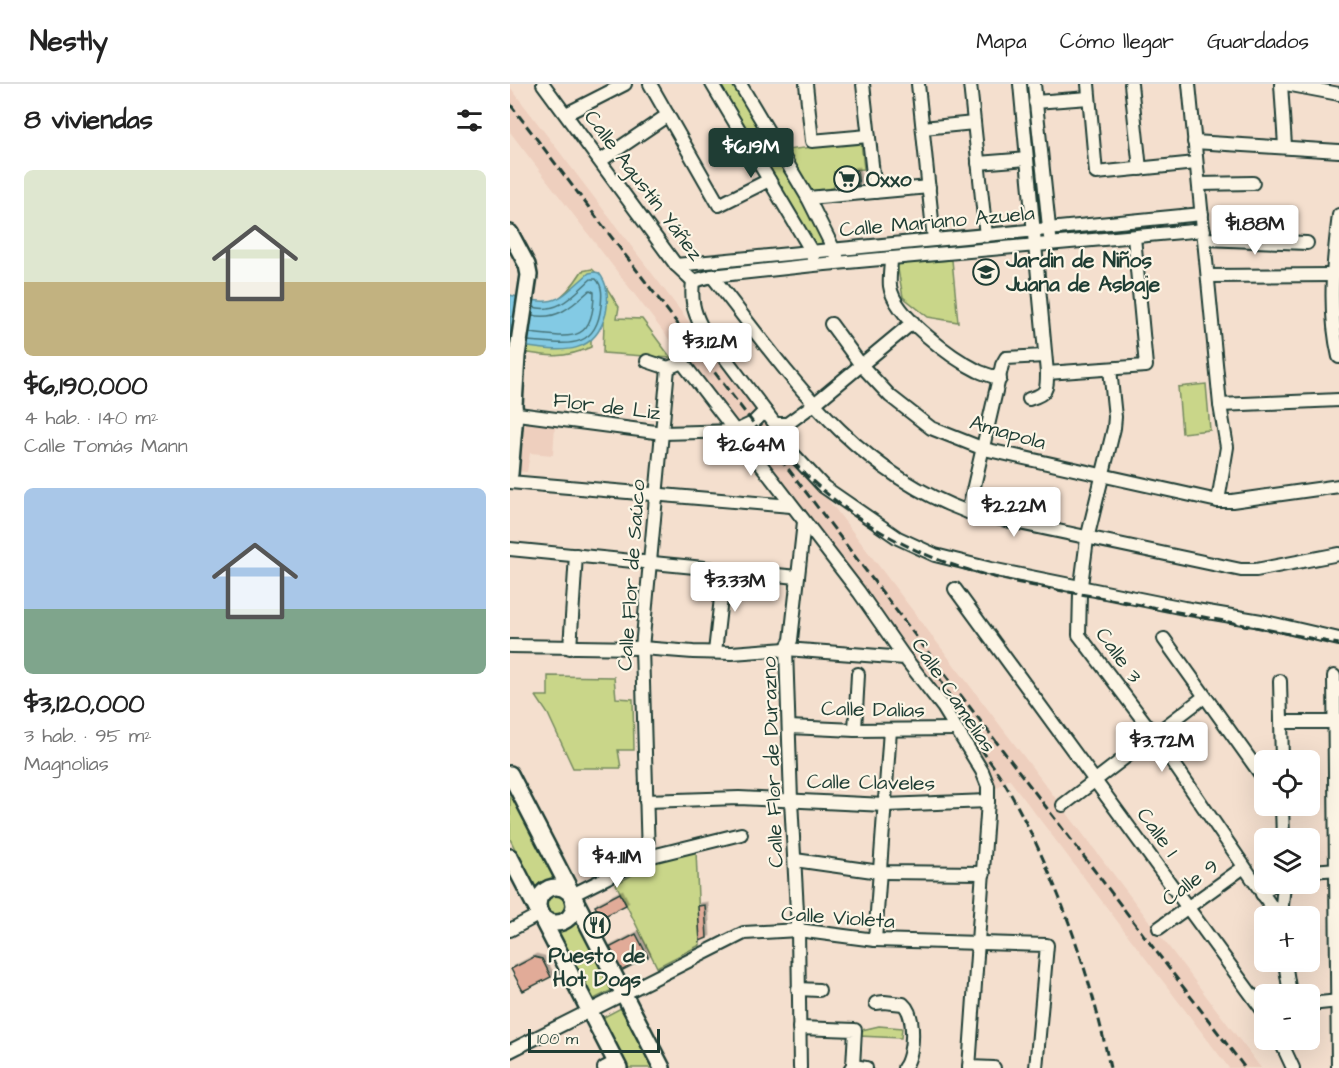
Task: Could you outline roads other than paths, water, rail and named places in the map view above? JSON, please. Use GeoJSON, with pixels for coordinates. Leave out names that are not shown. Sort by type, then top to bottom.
{"type":"FeatureCollection","features":[{"type":"Feature","properties":{"kind":"main road"},"geometry":{"type":"LineString","coordinates":[[510,233],[527,265],[529,275],[517,356],[510,474]]}},
{"type":"Feature","properties":{"kind":"main road"},"geometry":{"type":"LineString","coordinates":[[510,774],[662,1068]]}},
{"type":"Feature","properties":{"kind":"main road"},"geometry":{"type":"LineString","coordinates":[[512,863],[590,1012],[613,1066]]}},
{"type":"Feature","properties":{"kind":"main road"},"geometry":{"type":"LineString","coordinates":[[559,887],[572,895],[573,912],[565,920],[549,921],[540,914],[540,897],[549,888],[559,887]]}},
{"type":"Feature","properties":{"kind":"street","name":"Calle Agustín Yáñez"},"geometry":{"type":"LineString","coordinates":[[543,84],[676,265],[693,281]]}},
{"type":"Feature","properties":{"kind":"street"},"geometry":{"type":"LineString","coordinates":[[566,114],[625,84]]}},
{"type":"Feature","properties":{"kind":"street"},"geometry":{"type":"LineString","coordinates":[[650,84],[719,205],[769,180]]}},
{"type":"Feature","properties":{"kind":"street"},"geometry":{"type":"LineString","coordinates":[[712,84],[813,259]]}},
{"type":"Feature","properties":{"kind":"street"},"geometry":{"type":"LineString","coordinates":[[740,84],[808,198],[836,250],[840,263]]}},
{"type":"Feature","properties":{"kind":"street"},"geometry":{"type":"LineString","coordinates":[[806,84],[812,141],[868,136]]}},
{"type":"Feature","properties":{"kind":"street"},"geometry":{"type":"LineString","coordinates":[[863,84],[875,192]]}},
{"type":"Feature","properties":{"kind":"street"},"geometry":{"type":"LineString","coordinates":[[918,84],[934,240]]}},
{"type":"Feature","properties":{"kind":"street"},"geometry":{"type":"LineString","coordinates":[[970,84],[986,236]]}},
{"type":"Feature","properties":{"kind":"street"},"geometry":{"type":"LineString","coordinates":[[1020,84],[1047,373],[1047,388],[1042,396],[1029,399]]}},
{"type":"Feature","properties":{"kind":"street"},"geometry":{"type":"LineString","coordinates":[[1034,84],[1050,244]]}},
{"type":"Feature","properties":{"kind":"street"},"geometry":{"type":"LineString","coordinates":[[1088,84],[1096,173],[1196,163]]}},
{"type":"Feature","properties":{"kind":"street"},"geometry":{"type":"LineString","coordinates":[[1131,84],[1140,169]]}},
{"type":"Feature","properties":{"kind":"street"},"geometry":{"type":"LineString","coordinates":[[1189,84],[1220,405],[1227,447],[1218,501]]}},
{"type":"Feature","properties":{"kind":"street"},"geometry":{"type":"LineString","coordinates":[[1281,84],[1286,146]]}},
{"type":"Feature","properties":{"kind":"street"},"geometry":{"type":"LineString","coordinates":[[1286,84],[1339,94]]}},
{"type":"Feature","properties":{"kind":"street"},"geometry":{"type":"LineString","coordinates":[[1035,102],[1089,98]]}},
{"type":"Feature","properties":{"kind":"street"},"geometry":{"type":"LineString","coordinates":[[600,161],[668,115]]}},
{"type":"Feature","properties":{"kind":"street"},"geometry":{"type":"LineString","coordinates":[[923,128],[974,123]]}},
{"type":"Feature","properties":{"kind":"street"},"geometry":{"type":"LineString","coordinates":[[1194,142],[1339,151]]}},
{"type":"Feature","properties":{"kind":"street"},"geometry":{"type":"LineString","coordinates":[[978,163],[1027,159]]}},
{"type":"Feature","properties":{"kind":"street"},"geometry":{"type":"LineString","coordinates":[[1199,184],[1253,183]]}},
{"type":"Feature","properties":{"kind":"street"},"geometry":{"type":"LineString","coordinates":[[808,198],[929,187]]}},
{"type":"Feature","properties":{"kind":"street","name":"Calle Mariano Azuela"},"geometry":{"type":"LineString","coordinates":[[693,281],[813,259],[836,250],[1202,214]]}},
{"type":"Feature","properties":{"kind":"street"},"geometry":{"type":"LineString","coordinates":[[1339,215],[1332,313],[1339,357]]}},
{"type":"Feature","properties":{"kind":"street","name":"Calle Mariano Azuela"},"geometry":{"type":"LineString","coordinates":[[676,265],[813,259],[840,263],[1134,237],[1204,234],[1307,243]]}},
{"type":"Feature","properties":{"kind":"street"},"geometry":{"type":"LineString","coordinates":[[1047,373],[1146,366],[1134,237]]}},
{"type":"Feature","properties":{"kind":"street"},"geometry":{"type":"LineString","coordinates":[[891,258],[890,287],[895,302],[913,322],[949,353],[977,370],[1000,379]]}},
{"type":"Feature","properties":{"kind":"street"},"geometry":{"type":"LineString","coordinates":[[1208,276],[1333,275]]}},
{"type":"Feature","properties":{"kind":"street"},"geometry":{"type":"LineString","coordinates":[[712,276],[813,405],[843,435],[894,476],[926,495],[968,512],[1241,570],[1256,570],[1339,554]]}},
{"type":"Feature","properties":{"kind":"street"},"geometry":{"type":"LineString","coordinates":[[693,281],[692,304],[701,326],[775,424],[782,442],[824,487],[898,538],[935,555],[991,569],[1184,608],[1262,621],[1339,639]]}},
{"type":"Feature","properties":{"kind":"street"},"geometry":{"type":"LineString","coordinates":[[775,424],[788,424],[913,322]]}},
{"type":"Feature","properties":{"kind":"street","name":"Amapola"},"geometry":{"type":"LineString","coordinates":[[831,324],[861,366],[890,396],[931,428],[984,449],[1218,501],[1339,486]]}},
{"type":"Feature","properties":{"kind":"street"},"geometry":{"type":"LineString","coordinates":[[968,512],[1002,365],[1006,358],[1045,356]]}},
{"type":"Feature","properties":{"kind":"street"},"geometry":{"type":"LineString","coordinates":[[647,361],[668,368]]}},
{"type":"Feature","properties":{"kind":"street","name":"Calle Camelias"},"geometry":{"type":"LineString","coordinates":[[668,368],[682,362],[736,431],[928,686],[982,771],[988,786],[984,873],[969,1067]]}},
{"type":"Feature","properties":{"kind":"street","name":"Calle Flor de Saúco"},"geometry":{"type":"LineString","coordinates":[[648,857],[642,648],[668,368]]}},
{"type":"Feature","properties":{"kind":"street"},"geometry":{"type":"LineString","coordinates":[[1081,587],[1087,539],[1115,417],[1110,369]]}},
{"type":"Feature","properties":{"kind":"street"},"geometry":{"type":"LineString","coordinates":[[1220,405],[1339,400]]}},
{"type":"Feature","properties":{"kind":"street"},"geometry":{"type":"LineString","coordinates":[[736,431],[753,423],[765,411]]}},
{"type":"Feature","properties":{"kind":"street","name":"Flor de Liz"},"geometry":{"type":"LineString","coordinates":[[513,414],[663,433],[736,431]]}},
{"type":"Feature","properties":{"kind":"street"},"geometry":{"type":"LineString","coordinates":[[510,482],[791,506]]}},
{"type":"Feature","properties":{"kind":"street","name":"Calle Flor de Durazno"},"geometry":{"type":"LineString","coordinates":[[800,1068],[798,930],[786,649],[791,640],[804,522]]}},
{"type":"Feature","properties":{"kind":"street"},"geometry":{"type":"LineString","coordinates":[[510,549],[797,577]]}},
{"type":"Feature","properties":{"kind":"street"},"geometry":{"type":"LineString","coordinates":[[570,648],[576,555]]}},
{"type":"Feature","properties":{"kind":"street"},"geometry":{"type":"LineString","coordinates":[[715,652],[724,571]]}},
{"type":"Feature","properties":{"kind":"street","name":"Calle 3"},"geometry":{"type":"LineString","coordinates":[[1081,587],[1078,622],[1079,635],[1083,642],[1155,736],[1254,882]]}},
{"type":"Feature","properties":{"kind":"street","name":"Calle 1"},"geometry":{"type":"LineString","coordinates":[[955,589],[1254,998]]}},
{"type":"Feature","properties":{"kind":"street"},"geometry":{"type":"LineString","coordinates":[[1164,639],[1254,764]]}},
{"type":"Feature","properties":{"kind":"street"},"geometry":{"type":"LineString","coordinates":[[510,646],[642,648],[715,652],[786,649],[905,658]]}},
{"type":"Feature","properties":{"kind":"street"},"geometry":{"type":"LineString","coordinates":[[855,730],[858,674]]}},
{"type":"Feature","properties":{"kind":"street"},"geometry":{"type":"LineString","coordinates":[[1334,676],[1337,722],[1338,1068]]}},
{"type":"Feature","properties":{"kind":"street"},"geometry":{"type":"LineString","coordinates":[[1280,681],[1281,750]]}},
{"type":"Feature","properties":{"kind":"street"},"geometry":{"type":"LineString","coordinates":[[1063,805],[1204,697]]}},
{"type":"Feature","properties":{"kind":"street"},"geometry":{"type":"LineString","coordinates":[[1282,722],[1337,722]]}},
{"type":"Feature","properties":{"kind":"street","name":"Calle Dalias"},"geometry":{"type":"LineString","coordinates":[[789,727],[855,730],[956,729]]}},
{"type":"Feature","properties":{"kind":"street"},"geometry":{"type":"LineString","coordinates":[[875,940],[890,730]]}},
{"type":"Feature","properties":{"kind":"street","name":"Calle Claveles"},"geometry":{"type":"LineString","coordinates":[[646,801],[739,798],[885,805],[987,801]]}},
{"type":"Feature","properties":{"kind":"street"},"geometry":{"type":"LineString","coordinates":[[572,895],[648,857],[741,834]]}},
{"type":"Feature","properties":{"kind":"street"},"geometry":{"type":"LineString","coordinates":[[795,860],[880,872],[984,873]]}},
{"type":"Feature","properties":{"kind":"street","name":"Calle 9"},"geometry":{"type":"LineString","coordinates":[[1159,928],[1244,867]]}},
{"type":"Feature","properties":{"kind":"street"},"geometry":{"type":"LineString","coordinates":[[1320,870],[1338,869]]}},
{"type":"Feature","properties":{"kind":"street","name":"Calle 3"},"geometry":{"type":"LineString","coordinates":[[1262,894],[1272,906]]}},
{"type":"Feature","properties":{"kind":"street"},"geometry":{"type":"LineString","coordinates":[[510,930],[540,914]]}},
{"type":"Feature","properties":{"kind":"street","name":"Calle Violeta"},"geometry":{"type":"LineString","coordinates":[[510,1052],[744,933],[798,930],[875,940],[979,941],[1047,945],[1036,1068]]}},
{"type":"Feature","properties":{"kind":"street"},"geometry":{"type":"LineString","coordinates":[[798,990],[819,990]]}},
{"type":"Feature","properties":{"kind":"street"},"geometry":{"type":"LineString","coordinates":[[1320,1003],[1337,1001]]}},
{"type":"Feature","properties":{"kind":"street"},"geometry":{"type":"LineString","coordinates":[[876,1003],[903,1004],[908,1008],[912,1019],[910,1058],[904,1068]]}},
{"type":"Feature","properties":{"kind":"street"},"geometry":{"type":"LineString","coordinates":[[799,1028],[855,1030],[852,1067],[866,1068]]}},
{"type":"Feature","properties":{"kind":"street"},"geometry":{"type":"LineString","coordinates":[[1285,1050],[1293,1068]]}},
{"type":"Feature","properties":{"kind":"street"},"geometry":{"type":"LineString","coordinates":[[969,1067],[993,1068]]}},
{"type":"Feature","properties":{"kind":"water"},"geometry":{"type":"Polygon","coordinates":[[[589,273],[599,273],[604,282],[607,302],[600,329],[591,340],[580,346],[555,350],[510,345],[510,295],[537,301],[554,300],[569,291],[589,273]]]}},
{"type":"Feature","properties":{"kind":"railway"},"geometry":{"type":"LineString","coordinates":[[510,104],[1245,1068]]}},
{"type":"Feature","properties":{"kind":"railway"},"geometry":{"type":"LineString","coordinates":[[784,452],[821,489],[862,520],[908,546],[956,566],[1017,582],[1339,644]]}},
{"type":"Feature","properties":{"kind":"railway"},"geometry":{"type":"LineString","coordinates":[[940,679],[977,743],[1008,789],[1056,889],[1082,960],[1110,1068]]}},
{"type":"Feature","properties":{"kind":"place","name":"Oxxo"},"geometry":{"type":"Point","coordinates":[847,179]}},
{"type":"Feature","properties":{"kind":"place","name":"Jardin de Niños Juana de Asbaje"},"geometry":{"type":"Point","coordinates":[986,272]}},
{"type":"Feature","properties":{"kind":"place","name":"Puesto de Hot Dogs"},"geometry":{"type":"Point","coordinates":[597,925]}}]}
